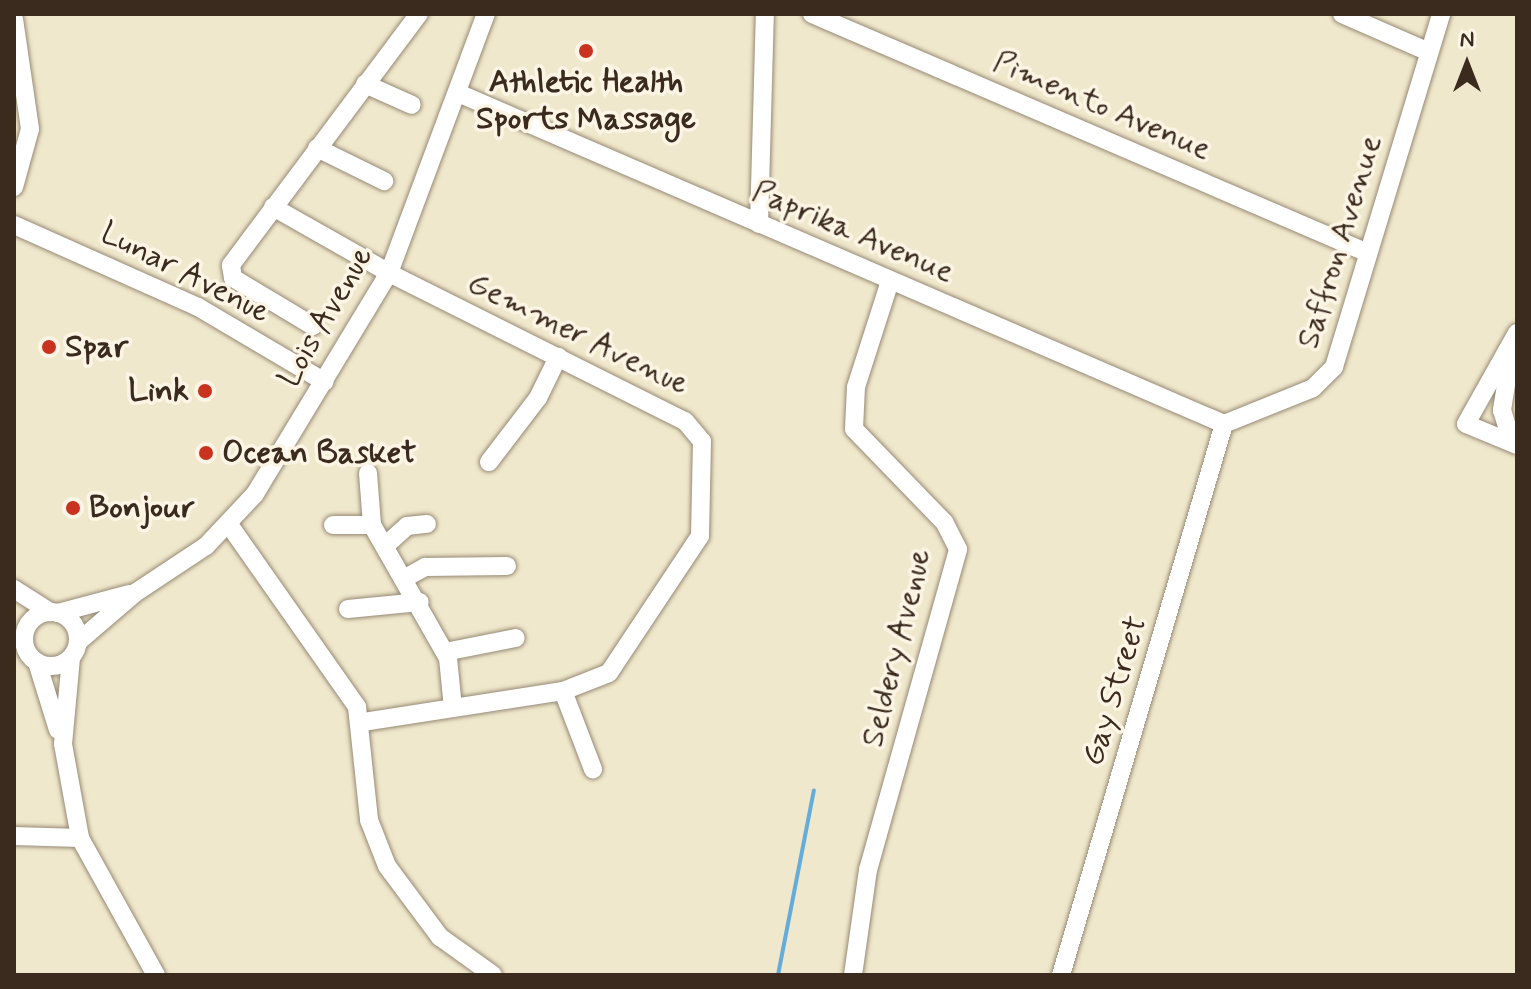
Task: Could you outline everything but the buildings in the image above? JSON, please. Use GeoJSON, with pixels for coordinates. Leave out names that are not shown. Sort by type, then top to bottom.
{"type":"FeatureCollection","features":[{"type":"Feature","properties":{"kind":"street"},"geometry":{"type":"LineString","coordinates":[[313,326],[230,273],[273,207],[419,14]]}},
{"type":"Feature","properties":{"kind":"street","name":"Lois Avenue"},"geometry":{"type":"LineString","coordinates":[[75,650],[135,593],[230,526],[325,382],[389,273],[486,14]]}},
{"type":"Feature","properties":{"kind":"street"},"geometry":{"type":"LineString","coordinates":[[759,224],[765,14]]}},
{"type":"Feature","properties":{"kind":"street","name":"Pimento Avenue"},"geometry":{"type":"LineString","coordinates":[[812,14],[1368,253]]}},
{"type":"Feature","properties":{"kind":"street"},"geometry":{"type":"LineString","coordinates":[[1342,14],[1429,52]]}},
{"type":"Feature","properties":{"kind":"street","name":"Saffron Avenue"},"geometry":{"type":"LineString","coordinates":[[1224,424],[1326,378],[1441,14]]}},
{"type":"Feature","properties":{"kind":"street"},"geometry":{"type":"LineString","coordinates":[[14,19],[30,129],[14,187]]}},
{"type":"Feature","properties":{"kind":"street"},"geometry":{"type":"LineString","coordinates":[[365,84],[412,105]]}},
{"type":"Feature","properties":{"kind":"street","name":"Paprika Avenue"},"geometry":{"type":"LineString","coordinates":[[458,93],[1224,424]]}},
{"type":"Feature","properties":{"kind":"street"},"geometry":{"type":"LineString","coordinates":[[317,148],[384,181]]}},
{"type":"Feature","properties":{"kind":"street","name":"Gemmer Avenue"},"geometry":{"type":"LineString","coordinates":[[273,207],[389,273],[696,430],[702,441],[704,496],[700,536],[617,662],[595,682],[563,691],[362,722]]}},
{"type":"Feature","properties":{"kind":"street","name":"Lunar Avenue"},"geometry":{"type":"LineString","coordinates":[[14,225],[198,307],[325,382]]}},
{"type":"Feature","properties":{"kind":"street","name":"Seldery Avenue"},"geometry":{"type":"LineString","coordinates":[[853,975],[866,878],[958,549],[944,522],[854,429],[856,387],[890,281]]}},
{"type":"Feature","properties":{"kind":"street"},"geometry":{"type":"LineString","coordinates":[[1515,444],[1502,410],[1510,353],[1517,333]]}},
{"type":"Feature","properties":{"kind":"street"},"geometry":{"type":"LineString","coordinates":[[1510,353],[1466,424],[1515,444]]}},
{"type":"Feature","properties":{"kind":"street"},"geometry":{"type":"LineString","coordinates":[[489,462],[538,398],[558,357]]}},
{"type":"Feature","properties":{"kind":"street","name":"Gay Street"},"geometry":{"type":"LineString","coordinates":[[1061,975],[1224,424]]}},
{"type":"Feature","properties":{"kind":"street"},"geometry":{"type":"LineString","coordinates":[[368,473],[372,525],[407,577],[445,652],[453,708]]}},
{"type":"Feature","properties":{"kind":"street"},"geometry":{"type":"LineString","coordinates":[[386,545],[407,526],[427,524]]}},
{"type":"Feature","properties":{"kind":"street"},"geometry":{"type":"LineString","coordinates":[[333,525],[372,525]]}},
{"type":"Feature","properties":{"kind":"street"},"geometry":{"type":"LineString","coordinates":[[230,526],[354,700],[362,722],[369,820],[378,850],[440,937],[493,975]]}},
{"type":"Feature","properties":{"kind":"street"},"geometry":{"type":"LineString","coordinates":[[407,577],[425,567],[507,566]]}},
{"type":"Feature","properties":{"kind":"street"},"geometry":{"type":"LineString","coordinates":[[14,589],[74,624],[75,650],[63,744]]}},
{"type":"Feature","properties":{"kind":"street","name":"Lois Avenue"},"geometry":{"type":"LineString","coordinates":[[54,612],[135,593]]}},
{"type":"Feature","properties":{"kind":"street"},"geometry":{"type":"LineString","coordinates":[[348,609],[420,602]]}},
{"type":"Feature","properties":{"kind":"street"},"geometry":{"type":"LineString","coordinates":[[25,645],[30,623],[54,612]]}},
{"type":"Feature","properties":{"kind":"street"},"geometry":{"type":"LineString","coordinates":[[14,626],[37,662],[63,744],[80,838],[156,975]]}},
{"type":"Feature","properties":{"kind":"street"},"geometry":{"type":"LineString","coordinates":[[445,652],[516,638]]}},
{"type":"Feature","properties":{"kind":"street"},"geometry":{"type":"LineString","coordinates":[[37,662],[51,666],[75,650]]}},
{"type":"Feature","properties":{"kind":"street"},"geometry":{"type":"LineString","coordinates":[[563,691],[593,769]]}},
{"type":"Feature","properties":{"kind":"street"},"geometry":{"type":"LineString","coordinates":[[14,836],[80,838]]}},
{"type":"Feature","properties":{"kind":"waterway"},"geometry":{"type":"LineString","coordinates":[[778,975],[814,790]]}},
{"type":"Feature","properties":{"kind":"place","name":"Athletic Health Sports Massage"},"geometry":{"type":"Point","coordinates":[586,51]}},
{"type":"Feature","properties":{"kind":"place","name":"Spar"},"geometry":{"type":"Point","coordinates":[49,347]}},
{"type":"Feature","properties":{"kind":"place","name":"Link"},"geometry":{"type":"Point","coordinates":[205,391]}},
{"type":"Feature","properties":{"kind":"place","name":"Ocean Basket"},"geometry":{"type":"Point","coordinates":[206,453]}},
{"type":"Feature","properties":{"kind":"place","name":"Bonjour"},"geometry":{"type":"Point","coordinates":[73,508]}}]}
